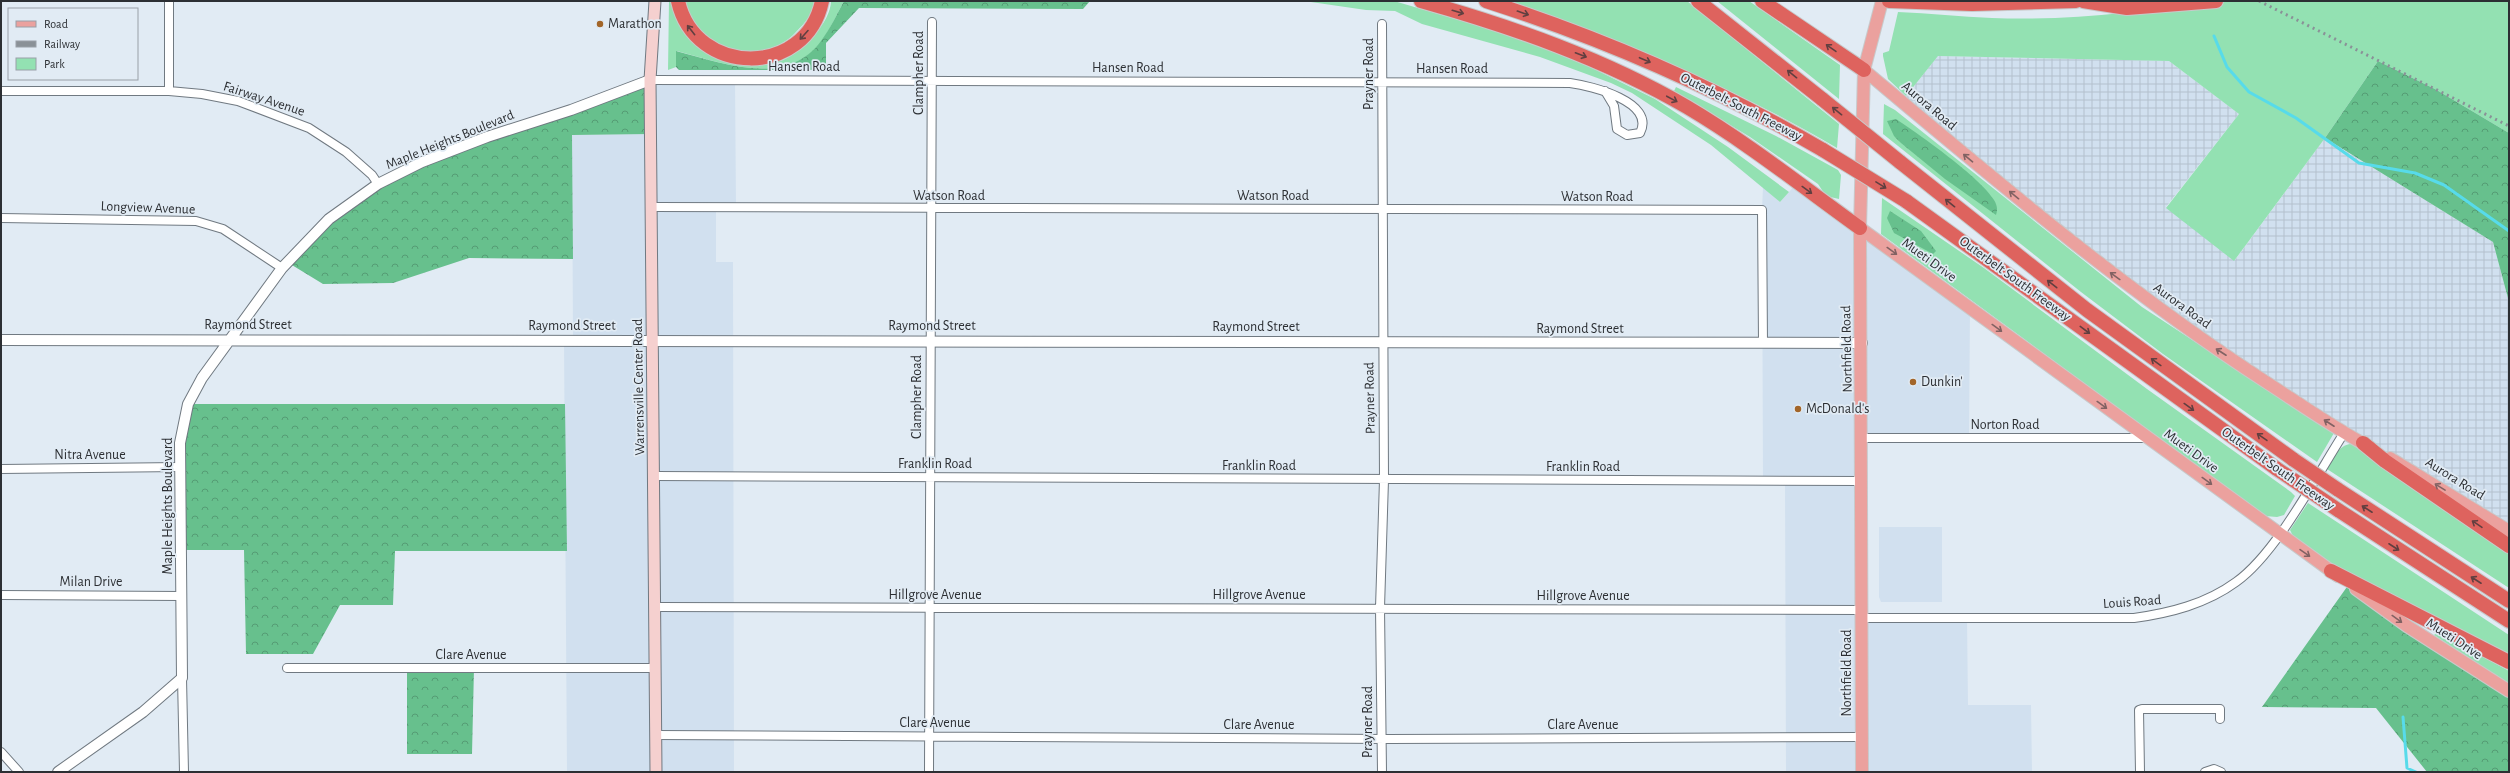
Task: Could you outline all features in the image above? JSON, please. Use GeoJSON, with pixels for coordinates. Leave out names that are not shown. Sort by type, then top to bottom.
{"type":"FeatureCollection","features":[{"type":"Feature","properties":{"kind":"highway"},"geometry":{"type":"LineString","coordinates":[[678,1],[690,30],[705,44],[726,56],[757,59],[772,56],[798,42],[817,17],[822,1]]}},
{"type":"Feature","properties":{"kind":"highway"},"geometry":{"type":"LineString","coordinates":[[1421,1],[1530,35],[1590,58],[1642,83],[1729,134],[1860,228]]}},
{"type":"Feature","properties":{"kind":"highway","name":"Outerbelt South Freeway"},"geometry":{"type":"LineString","coordinates":[[1486,1],[1576,32],[1661,67],[1764,117],[1823,150],[1906,201],[2277,469],[2509,621]]}},
{"type":"Feature","properties":{"kind":"highway","name":"Outerbelt South Freeway"},"geometry":{"type":"LineString","coordinates":[[1698,1],[2099,319],[2294,460],[2509,601]]}},
{"type":"Feature","properties":{"kind":"highway"},"geometry":{"type":"LineString","coordinates":[[1762,1],[1864,70]]}},
{"type":"Feature","properties":{"kind":"highway"},"geometry":{"type":"LineString","coordinates":[[1889,1],[1947,3],[2076,1]]}},
{"type":"Feature","properties":{"kind":"highway"},"geometry":{"type":"LineString","coordinates":[[2083,1],[2127,8],[2216,1]]}},
{"type":"Feature","properties":{"kind":"highway"},"geometry":{"type":"LineString","coordinates":[[2363,443],[2385,461],[2509,546]]}},
{"type":"Feature","properties":{"kind":"highway"},"geometry":{"type":"LineString","coordinates":[[2331,571],[2509,662]]}},
{"type":"Feature","properties":{"kind":"main road","name":"Warrensville Center Road"},"geometry":{"type":"LineString","coordinates":[[655,1],[650,80],[655,476],[656,772]]}},
{"type":"Feature","properties":{"kind":"main road","name":"Northfield Road"},"geometry":{"type":"LineString","coordinates":[[1862,772],[1862,343],[1860,228],[1864,70],[1882,1]]}},
{"type":"Feature","properties":{"kind":"main road","name":"Aurora Road"},"geometry":{"type":"LineString","coordinates":[[1864,70],[2096,262],[2216,349],[2344,433],[2417,472],[2509,531]]}},
{"type":"Feature","properties":{"kind":"main road","name":"Mueti Drive"},"geometry":{"type":"LineString","coordinates":[[1860,228],[2407,626],[2509,691]]}},
{"type":"Feature","properties":{"kind":"street"},"geometry":{"type":"LineString","coordinates":[[169,1],[170,92]]}},
{"type":"Feature","properties":{"kind":"street","name":"Clampher Road"},"geometry":{"type":"LineString","coordinates":[[929,772],[932,22]]}},
{"type":"Feature","properties":{"kind":"street","name":"Prayner Road"},"geometry":{"type":"LineString","coordinates":[[1382,24],[1382,342],[1384,480],[1380,608],[1382,772]]}},
{"type":"Feature","properties":{"kind":"street","name":"Hansen Road"},"geometry":{"type":"LineString","coordinates":[[650,80],[1570,83],[1605,92],[1635,107],[1642,114],[1644,120],[1640,133],[1627,135],[1617,129],[1614,106],[1605,92]]}},
{"type":"Feature","properties":{"kind":"street","name":"Maple Heights Boulevard"},"geometry":{"type":"LineString","coordinates":[[182,678],[180,443],[188,404],[202,378],[282,268],[329,219],[378,184],[422,162],[487,137],[571,110],[650,80]]}},
{"type":"Feature","properties":{"kind":"street","name":"Fairway Avenue"},"geometry":{"type":"LineString","coordinates":[[1,91],[170,92],[202,94],[238,101],[309,128],[346,152],[372,175],[378,184]]}},
{"type":"Feature","properties":{"kind":"street","name":"Watson Road"},"geometry":{"type":"LineString","coordinates":[[652,207],[932,209],[1762,210],[1763,343]]}},
{"type":"Feature","properties":{"kind":"street","name":"Longview Avenue"},"geometry":{"type":"LineString","coordinates":[[1,218],[196,221],[223,229],[282,268]]}},
{"type":"Feature","properties":{"kind":"street","name":"Raymond Street"},"geometry":{"type":"LineString","coordinates":[[1,340],[930,340],[1862,343]]}},
{"type":"Feature","properties":{"kind":"street","name":"Louis Road"},"geometry":{"type":"LineString","coordinates":[[1862,614],[2134,618],[2172,612],[2210,597],[2236,582],[2265,554],[2344,433]]}},
{"type":"Feature","properties":{"kind":"street","name":"Norton Road"},"geometry":{"type":"LineString","coordinates":[[1862,438],[2148,438]]}},
{"type":"Feature","properties":{"kind":"street","name":"Nitra Avenue"},"geometry":{"type":"LineString","coordinates":[[1,468],[180,468]]}},
{"type":"Feature","properties":{"kind":"street","name":"Franklin Road"},"geometry":{"type":"LineString","coordinates":[[655,476],[1862,481]]}},
{"type":"Feature","properties":{"kind":"street","name":"Milan Drive"},"geometry":{"type":"LineString","coordinates":[[1,595],[182,596]]}},
{"type":"Feature","properties":{"kind":"street","name":"Hillgrove Avenue"},"geometry":{"type":"LineString","coordinates":[[655,607],[1380,608],[1862,614]]}},
{"type":"Feature","properties":{"kind":"street","name":"Clare Avenue"},"geometry":{"type":"LineString","coordinates":[[287,668],[656,668]]}},
{"type":"Feature","properties":{"kind":"street"},"geometry":{"type":"LineString","coordinates":[[58,772],[143,712],[182,678]]}},
{"type":"Feature","properties":{"kind":"street"},"geometry":{"type":"LineString","coordinates":[[182,678],[184,772]]}},
{"type":"Feature","properties":{"kind":"street"},"geometry":{"type":"LineString","coordinates":[[2140,772],[2139,710],[2142,708],[2220,709],[2220,719]]}},
{"type":"Feature","properties":{"kind":"street","name":"Clare Avenue"},"geometry":{"type":"LineString","coordinates":[[655,735],[1382,739],[1862,737]]}},
{"type":"Feature","properties":{"kind":"street"},"geometry":{"type":"LineString","coordinates":[[1,752],[19,772]]}},
{"type":"Feature","properties":{"kind":"street"},"geometry":{"type":"LineString","coordinates":[[2205,772],[2214,769],[2221,772]]}},
{"type":"Feature","properties":{"kind":"shaded area"},"geometry":{"type":"Polygon","coordinates":[[[1938,56],[2169,61],[2239,114],[2166,207],[2235,260],[2325,138],[2493,242],[2509,302],[2509,531],[2216,349],[1901,102],[1938,56]]]}},
{"type":"Feature","properties":{"kind":"shaded area"},"geometry":{"type":"Polygon","coordinates":[[[650,80],[735,80],[736,208],[716,208],[716,262],[733,262],[734,772],[567,772],[564,340],[573,340],[572,135],[651,134],[650,80]]]}},
{"type":"Feature","properties":{"kind":"shaded area"},"geometry":{"type":"Polygon","coordinates":[[[1797,183],[1970,308],[1969,438],[1863,438],[1862,618],[1967,618],[1968,705],[2031,705],[2032,772],[1786,772],[1785,481],[1763,481],[1762,210],[1763,187],[1780,202],[1797,183]]]}},
{"type":"Feature","properties":{"kind":"shaded area"},"geometry":{"type":"Polygon","coordinates":[[[1879,527],[1942,527],[1942,602],[1881,602],[1879,597],[1879,527]]]}},
{"type":"Feature","properties":{"kind":"green space"},"geometry":{"type":"Polygon","coordinates":[[[669,1],[673,1],[727,61],[765,62],[783,60],[799,50],[821,27],[830,9],[831,1],[844,1],[822,41],[808,55],[791,64],[773,68],[733,66],[677,51],[676,67],[668,70],[669,1]]]}},
{"type":"Feature","properties":{"kind":"green space"},"geometry":{"type":"Polygon","coordinates":[[[682,1],[815,1],[813,10],[808,18],[796,32],[785,41],[773,48],[760,51],[746,51],[719,45],[707,37],[691,22],[682,1]]]}},
{"type":"Feature","properties":{"kind":"green space"},"geometry":{"type":"Polygon","coordinates":[[[844,1],[1090,1],[1083,9],[859,8],[826,43],[826,70],[679,70],[676,67],[676,51],[733,66],[772,68],[790,64],[807,55],[821,41],[844,1]]]}},
{"type":"Feature","properties":{"kind":"green space"},"geometry":{"type":"Polygon","coordinates":[[[1304,1],[1394,1],[1493,30],[1541,47],[1590,67],[1655,99],[1728,147],[1789,192],[1780,202],[1711,145],[1632,93],[1611,83],[1540,57],[1422,24],[1395,11],[1366,10],[1304,1]]]}},
{"type":"Feature","properties":{"kind":"green space"},"geometry":{"type":"Polygon","coordinates":[[[1510,1],[1687,1],[1839,124],[1837,148],[1718,85],[1594,32],[1510,1]]]}},
{"type":"Feature","properties":{"kind":"green space"},"geometry":{"type":"Polygon","coordinates":[[[1717,1],[1749,1],[1840,65],[1839,99],[1717,1]]]}},
{"type":"Feature","properties":{"kind":"green space"},"geometry":{"type":"Polygon","coordinates":[[[2216,1],[2509,1],[2509,133],[2435,89],[2378,61],[2325,138],[2234,261],[2166,208],[2239,114],[2169,61],[1938,56],[1906,96],[1888,79],[1883,56],[1883,53],[1889,51],[1898,12],[1992,18],[2049,18],[2105,15],[2216,1]]]}},
{"type":"Feature","properties":{"kind":"green space"},"geometry":{"type":"Polygon","coordinates":[[[2378,61],[2435,89],[2509,133],[2509,302],[2493,242],[2325,138],[2378,61]]]}},
{"type":"Feature","properties":{"kind":"green space"},"geometry":{"type":"Polygon","coordinates":[[[650,80],[651,134],[572,135],[573,259],[469,258],[393,283],[323,284],[287,262],[329,219],[378,184],[650,80]]]}},
{"type":"Feature","properties":{"kind":"green space"},"geometry":{"type":"Polygon","coordinates":[[[1676,87],[1776,136],[1838,170],[1841,175],[1839,199],[1826,196],[1818,184],[1750,137],[1674,91],[1676,87]]]}},
{"type":"Feature","properties":{"kind":"green space"},"geometry":{"type":"Polygon","coordinates":[[[1884,104],[1895,110],[2142,307],[2334,433],[2317,462],[2163,354],[2081,292],[1883,134],[1884,104]]]}},
{"type":"Feature","properties":{"kind":"green space"},"geometry":{"type":"Polygon","coordinates":[[[1896,119],[1934,145],[1976,180],[1994,200],[1997,207],[1996,215],[1945,179],[1901,143],[1894,136],[1887,121],[1896,119]]]}},
{"type":"Feature","properties":{"kind":"green space"},"geometry":{"type":"Polygon","coordinates":[[[1882,198],[1984,268],[2147,389],[2291,492],[2295,496],[2284,515],[2277,517],[2265,516],[1881,234],[1882,198]]]}},
{"type":"Feature","properties":{"kind":"green space"},"geometry":{"type":"Polygon","coordinates":[[[1890,211],[1921,231],[1936,251],[1933,254],[1894,233],[1887,218],[1890,211]]]}},
{"type":"Feature","properties":{"kind":"green space"},"geometry":{"type":"Polygon","coordinates":[[[188,404],[565,404],[567,551],[395,551],[393,605],[340,605],[313,654],[246,654],[244,550],[181,550],[180,467],[188,404]]]}},
{"type":"Feature","properties":{"kind":"green space"},"geometry":{"type":"Polygon","coordinates":[[[2351,444],[2363,448],[2509,550],[2509,588],[2327,469],[2339,450],[2346,445],[2351,444]]]}},
{"type":"Feature","properties":{"kind":"green space"},"geometry":{"type":"Polygon","coordinates":[[[2308,503],[2509,635],[2509,655],[2333,566],[2294,538],[2290,530],[2308,503]]]}},
{"type":"Feature","properties":{"kind":"green space"},"geometry":{"type":"Polygon","coordinates":[[[2349,584],[2509,691],[2509,772],[2427,772],[2376,708],[2262,707],[2349,584]]]}},
{"type":"Feature","properties":{"kind":"green space"},"geometry":{"type":"Polygon","coordinates":[[[2437,632],[2509,671],[2509,685],[2434,635],[2437,632]]]}},
{"type":"Feature","properties":{"kind":"green space"},"geometry":{"type":"Polygon","coordinates":[[[407,668],[474,668],[472,754],[407,754],[407,668]]]}},
{"type":"Feature","properties":{"kind":"waterway"},"geometry":{"type":"LineString","coordinates":[[2214,36],[2227,67],[2249,92],[2296,118],[2359,163],[2415,173],[2444,185],[2509,231]]}},
{"type":"Feature","properties":{"kind":"waterway"},"geometry":{"type":"LineString","coordinates":[[2403,717],[2407,768],[2416,772]]}},
{"type":"Feature","properties":{"kind":"railway"},"geometry":{"type":"LineString","coordinates":[[2259,1],[2509,126]]}},
{"type":"Feature","properties":{"kind":"place","name":"Marathon"},"geometry":{"type":"Point","coordinates":[600,24]}},
{"type":"Feature","properties":{"kind":"place","name":"Dunkin'"},"geometry":{"type":"Point","coordinates":[1913,382]}},
{"type":"Feature","properties":{"kind":"place","name":"McDonald's"},"geometry":{"type":"Point","coordinates":[1798,409]}}]}
